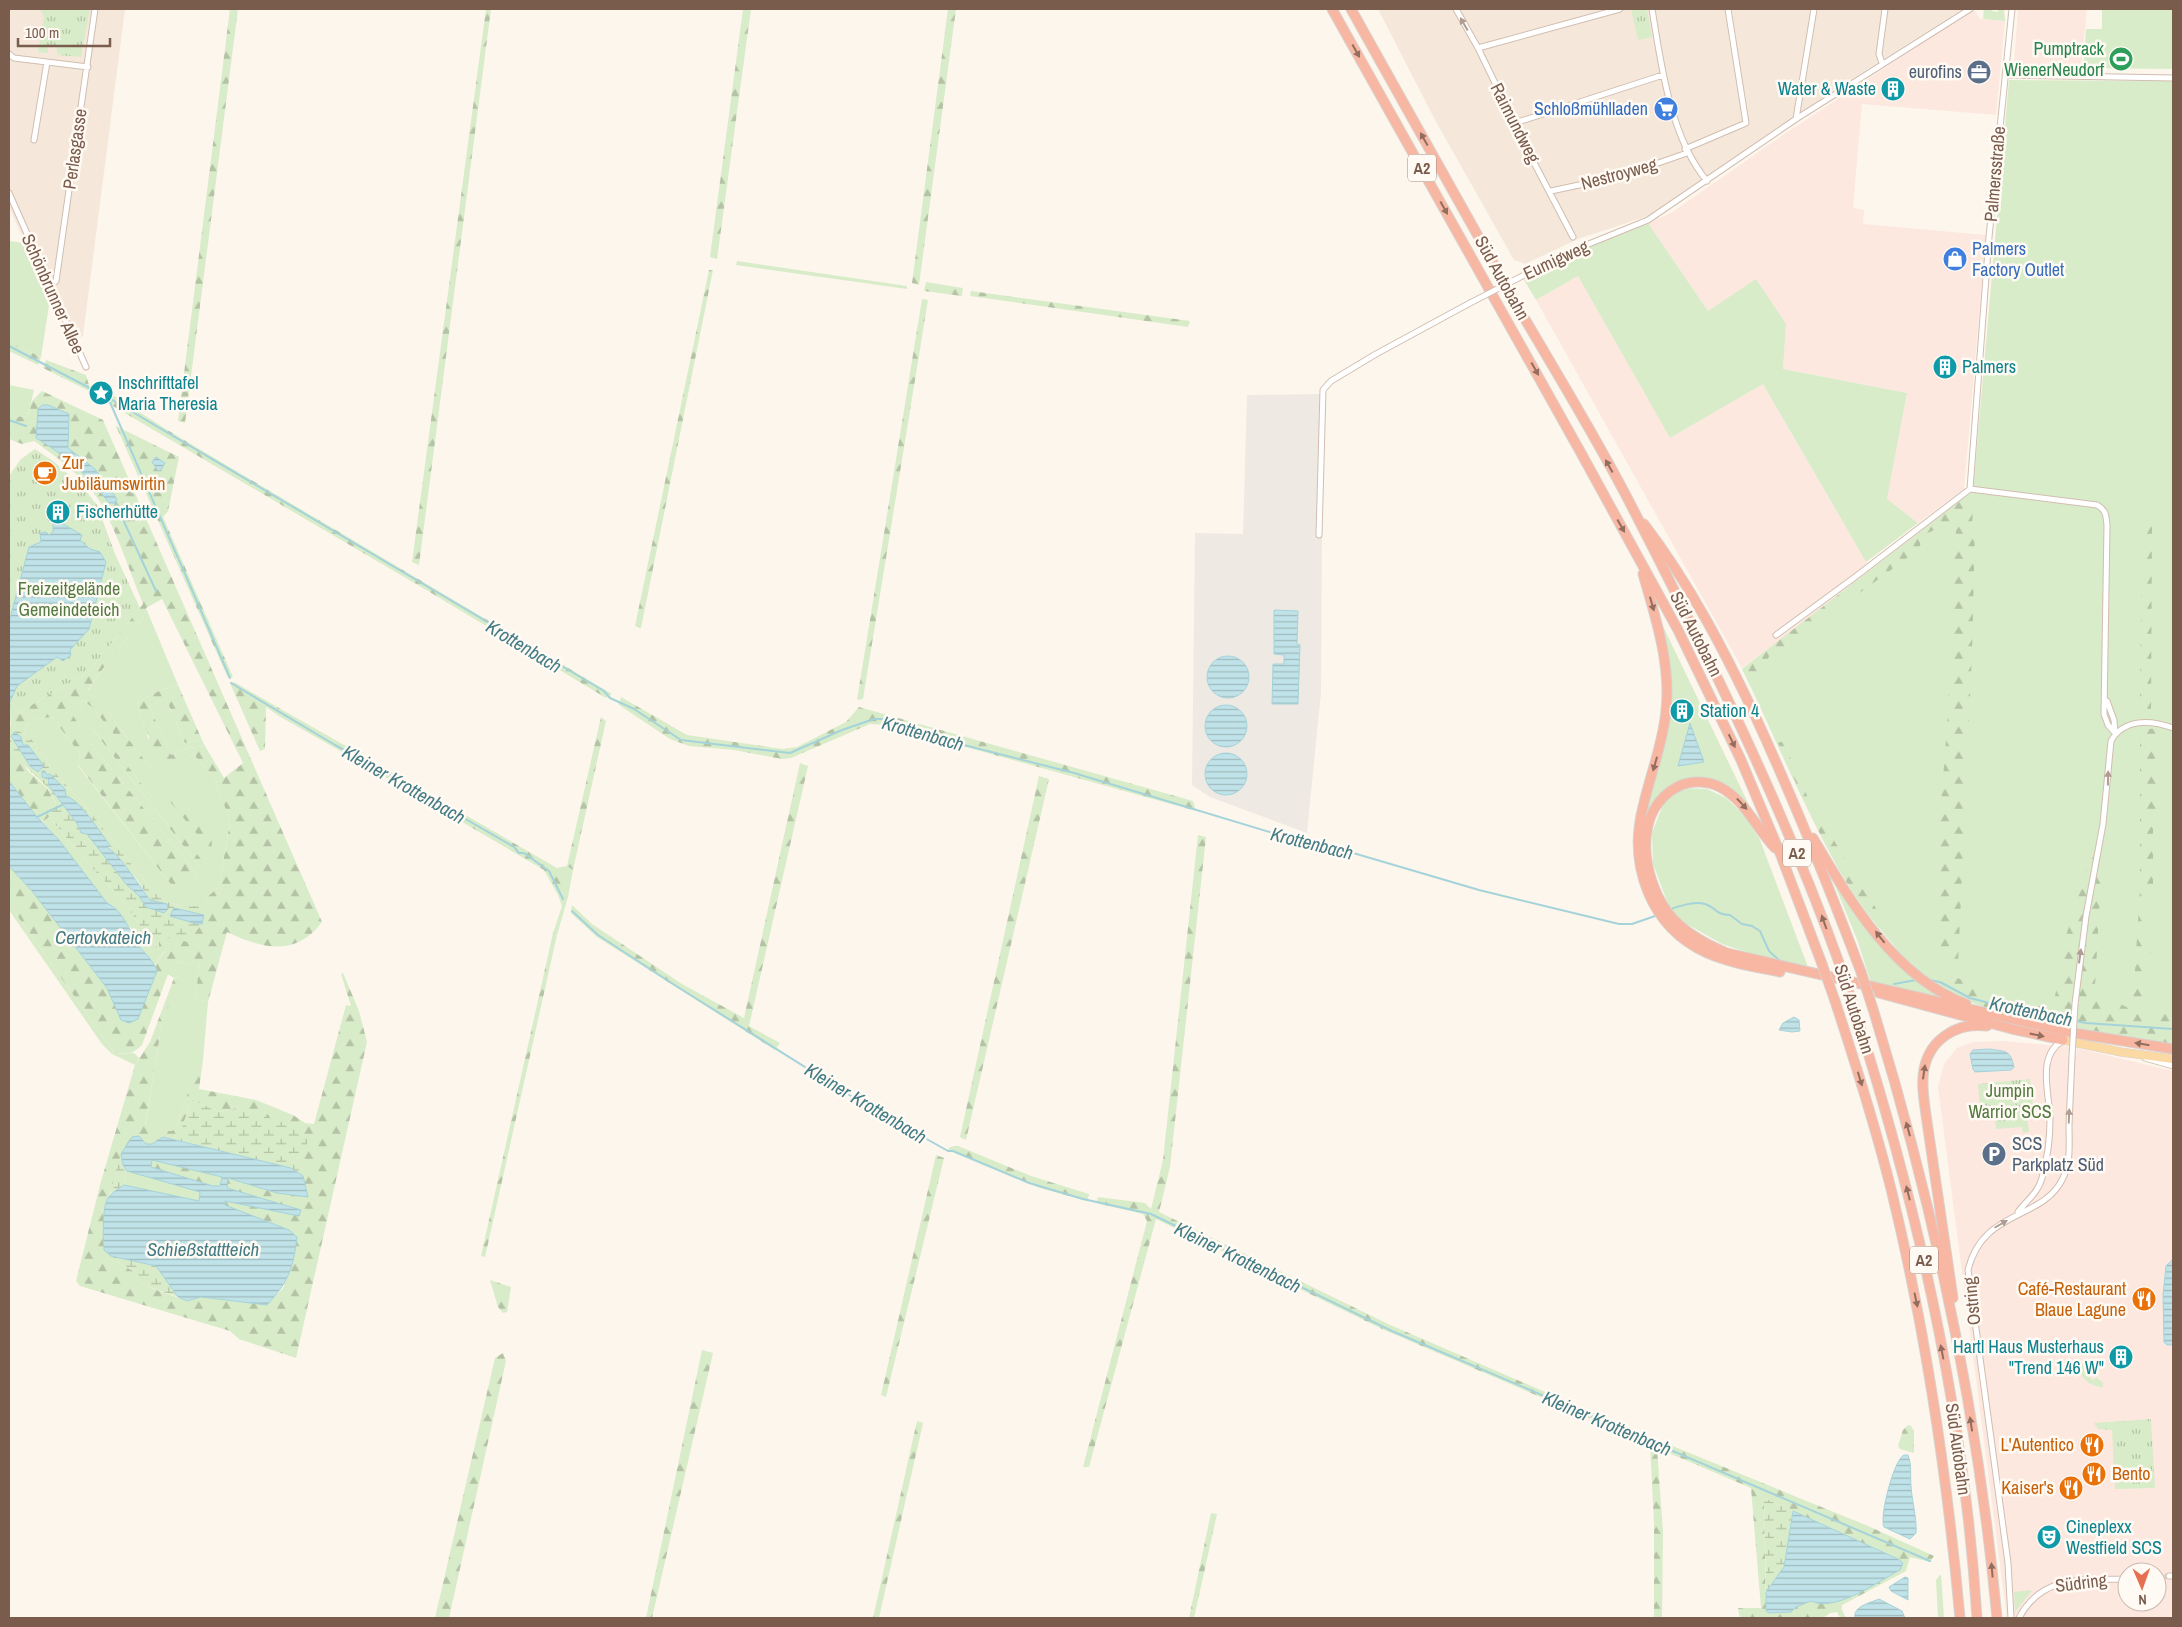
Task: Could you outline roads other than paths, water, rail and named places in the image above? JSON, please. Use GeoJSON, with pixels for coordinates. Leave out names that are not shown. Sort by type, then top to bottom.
{"type":"FeatureCollection","features":[{"type":"Feature","properties":{"kind":"highway","name":"Süd Autobahn"},"geometry":{"type":"LineString","coordinates":[[1332,9],[1678,630],[1741,760],[1780,853],[1835,1001],[1861,1082],[1892,1193],[1916,1302],[1936,1413],[1948,1492],[1960,1618]]}},
{"type":"Feature","properties":{"kind":"highway","name":"Süd Autobahn"},"geometry":{"type":"LineString","coordinates":[[1351,9],[1633,508],[1692,623],[1748,740],[1813,892],[1841,968],[1882,1098],[1907,1189],[1929,1284],[1960,1460],[1968,1521],[1976,1618]]}},
{"type":"Feature","properties":{"kind":"highway"},"geometry":{"type":"LineString","coordinates":[[1633,508],[1662,547],[1717,639],[1802,820],[1861,972],[1894,1078],[1922,1184],[1959,1348],[1990,1549],[1997,1618]]}},
{"type":"Feature","properties":{"kind":"highway"},"geometry":{"type":"LineString","coordinates":[[1639,557],[1661,638],[1667,688],[1662,737],[1642,807],[1638,837],[1640,867],[1644,884],[1672,924],[1688,942],[1726,961],[1876,992],[2012,1029],[2062,1040]]}},
{"type":"Feature","properties":{"kind":"highway"},"geometry":{"type":"LineString","coordinates":[[1659,907],[1648,865],[1647,829],[1651,814],[1660,799],[1670,790],[1685,784],[1701,782],[1718,786],[1734,796],[1756,822],[1763,835],[1780,853]]}},
{"type":"Feature","properties":{"kind":"highway"},"geometry":{"type":"LineString","coordinates":[[1802,820],[1855,906],[1886,945],[1913,972],[1928,984],[1959,1001],[2004,1018]]}},
{"type":"Feature","properties":{"kind":"highway"},"geometry":{"type":"LineString","coordinates":[[1672,924],[1727,953],[2004,1018],[2074,1033],[2173,1049]]}},
{"type":"Feature","properties":{"kind":"highway"},"geometry":{"type":"LineString","coordinates":[[1959,1348],[1958,1329],[1926,1115],[1923,1086],[1924,1070],[1928,1054],[1937,1041],[1951,1032],[1966,1026],[1983,1025],[2012,1029]]}},
{"type":"Feature","properties":{"kind":"main road"},"geometry":{"type":"LineString","coordinates":[[2062,1040],[2121,1052],[2173,1058]]}},
{"type":"Feature","properties":{"kind":"street","name":"Perlasgasse"},"geometry":{"type":"LineString","coordinates":[[49,286],[56,281],[95,9]]}},
{"type":"Feature","properties":{"kind":"street","name":"Raimundweg"},"geometry":{"type":"LineString","coordinates":[[1456,9],[1478,48],[1531,157],[1551,191],[1573,237]]}},
{"type":"Feature","properties":{"kind":"street"},"geometry":{"type":"LineString","coordinates":[[1478,48],[1620,9]]}},
{"type":"Feature","properties":{"kind":"street"},"geometry":{"type":"LineString","coordinates":[[1652,9],[1663,75],[1686,151],[1707,181]]}},
{"type":"Feature","properties":{"kind":"street","name":"Nestroyweg"},"geometry":{"type":"LineString","coordinates":[[1551,191],[1621,176],[1686,151],[1746,123],[1728,9]]}},
{"type":"Feature","properties":{"kind":"street"},"geometry":{"type":"LineString","coordinates":[[1796,118],[1814,9]]}},
{"type":"Feature","properties":{"kind":"street"},"geometry":{"type":"LineString","coordinates":[[1882,63],[1879,54],[1885,9]]}},
{"type":"Feature","properties":{"kind":"street","name":"Eumigweg"},"geometry":{"type":"LineString","coordinates":[[1319,535],[1323,390],[1331,381],[1376,354],[1568,252],[1648,220],[1796,118],[1970,9]]}},
{"type":"Feature","properties":{"kind":"street","name":"Palmersstraße"},"geometry":{"type":"LineString","coordinates":[[1970,489],[1989,237],[2012,9]]}},
{"type":"Feature","properties":{"kind":"street"},"geometry":{"type":"LineString","coordinates":[[9,54],[11,59],[88,67]]}},
{"type":"Feature","properties":{"kind":"street"},"geometry":{"type":"LineString","coordinates":[[34,140],[48,62]]}},
{"type":"Feature","properties":{"kind":"street"},"geometry":{"type":"LineString","coordinates":[[1515,123],[1663,75]]}},
{"type":"Feature","properties":{"kind":"street"},"geometry":{"type":"LineString","coordinates":[[2005,75],[2173,78]]}},
{"type":"Feature","properties":{"kind":"street","name":"Schönbrunner Allee"},"geometry":{"type":"LineString","coordinates":[[9,193],[86,367]]}},
{"type":"Feature","properties":{"kind":"street"},"geometry":{"type":"LineString","coordinates":[[1776,635],[1856,577],[1970,489],[2090,503],[2103,508],[2107,524],[2105,696],[2108,725],[2115,733],[2123,727],[2144,722],[2173,728]]}},
{"type":"Feature","properties":{"kind":"street","name":"Ostring"},"geometry":{"type":"LineString","coordinates":[[2011,1618],[2008,1564],[1968,1270],[1972,1254],[1981,1239],[1994,1228],[2052,1193],[2063,1179],[2068,1160],[2075,1004],[2086,916],[2108,788],[2109,754],[2111,741],[2115,733]]}},
{"type":"Feature","properties":{"kind":"street"},"geometry":{"type":"LineString","coordinates":[[2017,1215],[2035,1194],[2042,1180],[2050,1121],[2047,1064],[2052,1050],[2062,1040]]}},
{"type":"Feature","properties":{"kind":"street"},"geometry":{"type":"LineString","coordinates":[[2121,1052],[2173,1066]]}},
{"type":"Feature","properties":{"kind":"street","name":"Südring"},"geometry":{"type":"LineString","coordinates":[[2019,1618],[2030,1600],[2047,1588],[2063,1583],[2117,1579]]}},
{"type":"Feature","properties":{"kind":"water"},"geometry":{"type":"Polygon","coordinates":[[[42,405],[48,405],[69,414],[68,448],[95,469],[117,499],[115,503],[109,503],[76,467],[36,438],[38,409],[42,405]]]}},
{"type":"Feature","properties":{"kind":"water"},"geometry":{"type":"Polygon","coordinates":[[[156,457],[165,463],[161,470],[158,471],[152,462],[156,457]]]}},
{"type":"Feature","properties":{"kind":"water"},"geometry":{"type":"Polygon","coordinates":[[[53,518],[82,535],[80,540],[90,549],[100,552],[106,562],[89,629],[70,650],[71,655],[63,661],[57,657],[17,686],[9,704],[9,622],[29,547],[41,542],[40,533],[46,532],[49,535],[53,532],[53,518]]]}},
{"type":"Feature","properties":{"kind":"water"},"geometry":{"type":"Polygon","coordinates":[[[1274,610],[1298,611],[1297,644],[1300,645],[1298,704],[1272,704],[1273,664],[1284,664],[1284,655],[1274,654],[1274,610]]]}},
{"type":"Feature","properties":{"kind":"water"},"geometry":{"type":"Polygon","coordinates":[[[1232,656],[1240,659],[1246,665],[1249,677],[1246,689],[1240,695],[1224,698],[1216,695],[1210,689],[1207,673],[1210,665],[1216,659],[1232,656]]]}},
{"type":"Feature","properties":{"kind":"water"},"geometry":{"type":"Polygon","coordinates":[[[1230,705],[1238,708],[1244,714],[1247,726],[1244,738],[1238,744],[1222,747],[1214,744],[1208,738],[1205,722],[1208,714],[1214,708],[1230,705]]]}},
{"type":"Feature","properties":{"kind":"water"},"geometry":{"type":"Polygon","coordinates":[[[1690,723],[1704,762],[1678,766],[1690,723]]]}},
{"type":"Feature","properties":{"kind":"water"},"geometry":{"type":"Polygon","coordinates":[[[15,732],[21,737],[23,745],[28,745],[44,766],[38,772],[30,766],[11,736],[15,732]]]}},
{"type":"Feature","properties":{"kind":"water"},"geometry":{"type":"Polygon","coordinates":[[[1230,753],[1238,756],[1244,762],[1247,774],[1244,786],[1238,792],[1222,795],[1214,792],[1208,786],[1205,770],[1208,762],[1214,756],[1230,753]]]}},
{"type":"Feature","properties":{"kind":"water"},"geometry":{"type":"Polygon","coordinates":[[[42,771],[45,771],[47,775],[50,774],[65,789],[66,796],[84,810],[109,844],[108,848],[123,863],[150,900],[167,904],[168,909],[164,913],[146,907],[87,834],[81,833],[78,825],[49,786],[48,779],[42,777],[42,771]]]}},
{"type":"Feature","properties":{"kind":"water","name":"Certovkateich"},"geometry":{"type":"Polygon","coordinates":[[[9,781],[37,817],[59,840],[107,903],[120,914],[138,945],[155,966],[157,971],[138,1019],[129,1023],[121,1020],[107,988],[32,891],[9,866],[9,781]]]}},
{"type":"Feature","properties":{"kind":"water"},"geometry":{"type":"Polygon","coordinates":[[[174,908],[204,915],[202,924],[170,916],[174,908]]]}},
{"type":"Feature","properties":{"kind":"water"},"geometry":{"type":"Polygon","coordinates":[[[1794,1017],[1799,1020],[1800,1031],[1779,1030],[1783,1023],[1794,1017]]]}},
{"type":"Feature","properties":{"kind":"water"},"geometry":{"type":"Polygon","coordinates":[[[1990,1049],[2004,1051],[2009,1054],[2014,1067],[2011,1070],[1975,1072],[1970,1054],[1973,1050],[1990,1049]]]}},
{"type":"Feature","properties":{"kind":"water","name":"Schießstattteich"},"geometry":{"type":"Polygon","coordinates":[[[139,1136],[146,1144],[152,1144],[163,1137],[291,1168],[303,1176],[308,1197],[277,1193],[228,1178],[227,1188],[301,1210],[299,1216],[225,1201],[225,1205],[289,1230],[297,1237],[294,1258],[289,1274],[267,1305],[201,1297],[187,1301],[178,1297],[156,1266],[111,1256],[104,1250],[103,1223],[106,1202],[111,1194],[124,1185],[199,1201],[200,1192],[127,1171],[123,1165],[121,1154],[132,1137],[139,1136]],[[152,1160],[151,1167],[213,1186],[220,1186],[222,1177],[152,1160]]]}},
{"type":"Feature","properties":{"kind":"water"},"geometry":{"type":"Polygon","coordinates":[[[2173,1259],[2173,1345],[2167,1345],[2164,1342],[2163,1295],[2166,1266],[2173,1259]]]}},
{"type":"Feature","properties":{"kind":"water"},"geometry":{"type":"Polygon","coordinates":[[[1904,1455],[1908,1455],[1910,1463],[1916,1522],[1916,1533],[1910,1539],[1884,1527],[1883,1521],[1888,1489],[1896,1467],[1904,1455]]]}},
{"type":"Feature","properties":{"kind":"water"},"geometry":{"type":"Polygon","coordinates":[[[1793,1511],[1898,1559],[1903,1563],[1900,1570],[1857,1594],[1832,1603],[1821,1604],[1811,1601],[1796,1607],[1791,1612],[1769,1613],[1766,1611],[1766,1592],[1784,1567],[1793,1511]]]}},
{"type":"Feature","properties":{"kind":"water"},"geometry":{"type":"Polygon","coordinates":[[[1905,1577],[1908,1578],[1908,1600],[1891,1591],[1889,1587],[1905,1577]]]}},
{"type":"Feature","properties":{"kind":"water"},"geometry":{"type":"Polygon","coordinates":[[[1879,1599],[1902,1611],[1905,1618],[1855,1618],[1859,1608],[1879,1599]]]}},
{"type":"Feature","properties":{"kind":"waterway","name":"Krottenbach"},"geometry":{"type":"LineString","coordinates":[[9,346],[109,398],[604,691],[610,698],[634,709],[681,740],[790,753],[842,730],[874,719],[886,719],[904,726],[947,736],[960,744],[1074,773],[1293,839],[1343,850],[1479,890],[1619,924],[1632,924],[1658,915]]}},
{"type":"Feature","properties":{"kind":"waterway","name":"Kleiner Krottenbach"},"geometry":{"type":"LineString","coordinates":[[109,400],[178,558]]}},
{"type":"Feature","properties":{"kind":"waterway"},"geometry":{"type":"LineString","coordinates":[[9,420],[26,426]]}},
{"type":"Feature","properties":{"kind":"waterway"},"geometry":{"type":"LineString","coordinates":[[115,502],[156,591]]}},
{"type":"Feature","properties":{"kind":"waterway","name":"Kleiner Krottenbach"},"geometry":{"type":"LineString","coordinates":[[179,560],[230,678]]}},
{"type":"Feature","properties":{"kind":"waterway","name":"Kleiner Krottenbach"},"geometry":{"type":"LineString","coordinates":[[231,683],[335,745],[419,790],[434,802],[439,802],[514,847],[519,853],[524,853],[549,871],[563,899]]}},
{"type":"Feature","properties":{"kind":"waterway"},"geometry":{"type":"LineString","coordinates":[[37,817],[62,805]]}},
{"type":"Feature","properties":{"kind":"waterway","name":"Krottenbach"},"geometry":{"type":"LineString","coordinates":[[1669,910],[1687,904],[1701,903],[1709,905],[1721,914],[1730,915],[1742,924],[1752,926],[1760,931],[1769,951],[1780,961]]}},
{"type":"Feature","properties":{"kind":"waterway","name":"Kleiner Krottenbach"},"geometry":{"type":"LineString","coordinates":[[572,911],[598,935],[673,984],[859,1101],[948,1151],[953,1151],[1029,1183],[1083,1199],[1151,1214],[1392,1331],[1930,1561]]}},
{"type":"Feature","properties":{"kind":"waterway","name":"Krottenbach"},"geometry":{"type":"LineString","coordinates":[[1894,984],[1916,980]]}},
{"type":"Feature","properties":{"kind":"waterway","name":"Krottenbach"},"geometry":{"type":"LineString","coordinates":[[1928,980],[1940,982],[1970,998],[2012,1009],[2086,1023],[2173,1029]]}},
{"type":"Feature","properties":{"kind":"place","name":"Pumptrack WienerNeudorf"},"geometry":{"type":"Point","coordinates":[2121,59]}},
{"type":"Feature","properties":{"kind":"place","name":"eurofins"},"geometry":{"type":"Point","coordinates":[1979,72]}},
{"type":"Feature","properties":{"kind":"place","name":"Water & Waste"},"geometry":{"type":"Point","coordinates":[1893,89]}},
{"type":"Feature","properties":{"kind":"place","name":"Schloßmühlladen"},"geometry":{"type":"Point","coordinates":[1666,109]}},
{"type":"Feature","properties":{"kind":"place","name":"Palmers Factory Outlet"},"geometry":{"type":"Point","coordinates":[1955,259]}},
{"type":"Feature","properties":{"kind":"place","name":"Palmers"},"geometry":{"type":"Point","coordinates":[1945,367]}},
{"type":"Feature","properties":{"kind":"place","name":"Inschrifttafel Maria Theresia"},"geometry":{"type":"Point","coordinates":[101,393]}},
{"type":"Feature","properties":{"kind":"place","name":"Zur Jubiläumswirtin"},"geometry":{"type":"Point","coordinates":[45,473]}},
{"type":"Feature","properties":{"kind":"place","name":"Fischerhütte"},"geometry":{"type":"Point","coordinates":[58,512]}},
{"type":"Feature","properties":{"kind":"place","name":"Station 4"},"geometry":{"type":"Point","coordinates":[1682,711]}},
{"type":"Feature","properties":{"kind":"place","name":"SCS Parkplatz Süd"},"geometry":{"type":"Point","coordinates":[1994,1154]}},
{"type":"Feature","properties":{"kind":"place","name":"Café-Restaurant Blaue Lagune"},"geometry":{"type":"Point","coordinates":[2144,1299]}},
{"type":"Feature","properties":{"kind":"place","name":"Hartl Haus Musterhaus \"Trend 146 W\""},"geometry":{"type":"Point","coordinates":[2121,1357]}},
{"type":"Feature","properties":{"kind":"place","name":"L'Autentico"},"geometry":{"type":"Point","coordinates":[2092,1445]}},
{"type":"Feature","properties":{"kind":"place","name":"Bento"},"geometry":{"type":"Point","coordinates":[2094,1474]}},
{"type":"Feature","properties":{"kind":"place","name":"Kaiser's"},"geometry":{"type":"Point","coordinates":[2071,1488]}},
{"type":"Feature","properties":{"kind":"place","name":"Cineplexx Westfield SCS"},"geometry":{"type":"Point","coordinates":[2049,1537]}},
{"type":"Feature","properties":{"kind":"park label","name":"Freizeitgelände Gemeindeteich"},"geometry":{"type":"Point","coordinates":[69,599]}},
{"type":"Feature","properties":{"kind":"park label","name":"Jumpin Warrior SCS"},"geometry":{"type":"Point","coordinates":[2010,1101]}}]}
